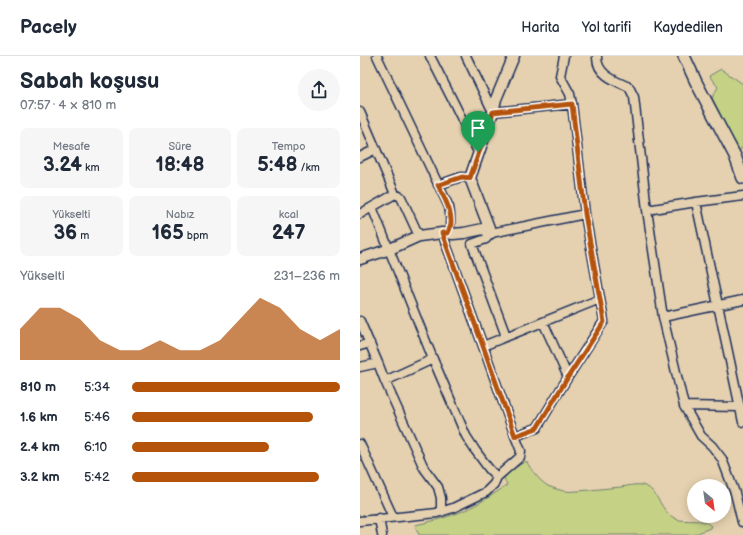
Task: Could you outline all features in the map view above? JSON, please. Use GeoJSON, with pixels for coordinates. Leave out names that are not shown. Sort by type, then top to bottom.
{"type":"FeatureCollection","features":[{"type":"Feature","properties":{"kind":"main road"},"geometry":{"type":"LineString","coordinates":[[684,56],[735,156],[743,178]]}},
{"type":"Feature","properties":{"kind":"street"},"geometry":{"type":"LineString","coordinates":[[360,520],[436,513],[453,508],[486,492],[494,484],[497,477],[520,457],[521,451],[483,346],[445,233],[451,223],[449,208],[377,56]]}},
{"type":"Feature","properties":{"kind":"street"},"geometry":{"type":"LineString","coordinates":[[430,56],[478,152]]}},
{"type":"Feature","properties":{"kind":"street"},"geometry":{"type":"LineString","coordinates":[[466,56],[493,112]]}},
{"type":"Feature","properties":{"kind":"street"},"geometry":{"type":"LineString","coordinates":[[491,233],[470,178],[493,112],[496,99],[514,56]]}},
{"type":"Feature","properties":{"kind":"street"},"geometry":{"type":"LineString","coordinates":[[515,436],[537,428],[604,322],[585,214],[572,104],[570,94],[560,76],[564,56]]}},
{"type":"Feature","properties":{"kind":"street"},"geometry":{"type":"LineString","coordinates":[[597,56],[598,66],[601,71],[606,76],[629,87],[634,97],[647,210],[663,317],[684,406],[701,436],[712,446],[722,459],[735,493],[743,522]]}},
{"type":"Feature","properties":{"kind":"street"},"geometry":{"type":"LineString","coordinates":[[493,112],[572,104]]}},
{"type":"Feature","properties":{"kind":"street"},"geometry":{"type":"LineString","coordinates":[[360,112],[395,194]]}},
{"type":"Feature","properties":{"kind":"street"},"geometry":{"type":"LineString","coordinates":[[360,157],[376,149]]}},
{"type":"Feature","properties":{"kind":"street"},"geometry":{"type":"LineString","coordinates":[[438,185],[462,177],[470,178]]}},
{"type":"Feature","properties":{"kind":"street"},"geometry":{"type":"LineString","coordinates":[[360,214],[395,194],[401,196],[419,236]]}},
{"type":"Feature","properties":{"kind":"street"},"geometry":{"type":"LineString","coordinates":[[647,210],[743,196]]}},
{"type":"Feature","properties":{"kind":"street"},"geometry":{"type":"LineString","coordinates":[[696,202],[743,422]]}},
{"type":"Feature","properties":{"kind":"street"},"geometry":{"type":"LineString","coordinates":[[372,207],[433,359],[466,436],[474,450],[497,477]]}},
{"type":"Feature","properties":{"kind":"street"},"geometry":{"type":"LineString","coordinates":[[360,259],[390,249],[419,236],[445,233],[464,233],[483,229],[491,233],[585,214]]}},
{"type":"Feature","properties":{"kind":"street"},"geometry":{"type":"LineString","coordinates":[[491,233],[486,239],[472,244],[506,336]]}},
{"type":"Feature","properties":{"kind":"street"},"geometry":{"type":"LineString","coordinates":[[483,346],[600,299]]}},
{"type":"Feature","properties":{"kind":"street"},"geometry":{"type":"LineString","coordinates":[[663,317],[743,300]]}},
{"type":"Feature","properties":{"kind":"street"},"geometry":{"type":"LineString","coordinates":[[360,321],[424,468],[438,487],[441,498],[441,512]]}},
{"type":"Feature","properties":{"kind":"street"},"geometry":{"type":"LineString","coordinates":[[543,322],[568,377]]}},
{"type":"Feature","properties":{"kind":"street"},"geometry":{"type":"LineString","coordinates":[[360,346],[370,343]]}},
{"type":"Feature","properties":{"kind":"street"},"geometry":{"type":"LineString","coordinates":[[385,381],[433,359]]}},
{"type":"Feature","properties":{"kind":"street"},"geometry":{"type":"LineString","coordinates":[[360,367],[378,363]]}},
{"type":"Feature","properties":{"kind":"street"},"geometry":{"type":"LineString","coordinates":[[684,406],[741,408]]}},
{"type":"Feature","properties":{"kind":"street"},"geometry":{"type":"LineString","coordinates":[[360,444],[393,517]]}},
{"type":"Feature","properties":{"kind":"street"},"geometry":{"type":"LineString","coordinates":[[380,518],[382,535]]}},
{"type":"Feature","properties":{"kind":"green space"},"geometry":{"type":"Polygon","coordinates":[[[721,69],[743,84],[743,146],[739,152],[712,98],[718,87],[709,76],[721,69]]]}},
{"type":"Feature","properties":{"kind":"green space"},"geometry":{"type":"Polygon","coordinates":[[[526,461],[541,481],[548,486],[570,491],[642,485],[649,488],[653,492],[666,511],[676,519],[687,520],[687,523],[707,523],[711,526],[710,528],[693,535],[419,535],[415,525],[437,520],[470,508],[507,485],[504,478],[510,471],[526,461]]]}},
{"type":"Feature","properties":{"kind":"route"},"geometry":{"type":"LineString","coordinates":[[572,104],[585,214],[604,322],[537,428],[515,436],[442,233],[448,233],[451,217],[449,208],[438,185],[462,177],[470,178],[478,152],[493,112],[572,104]]}}]}
